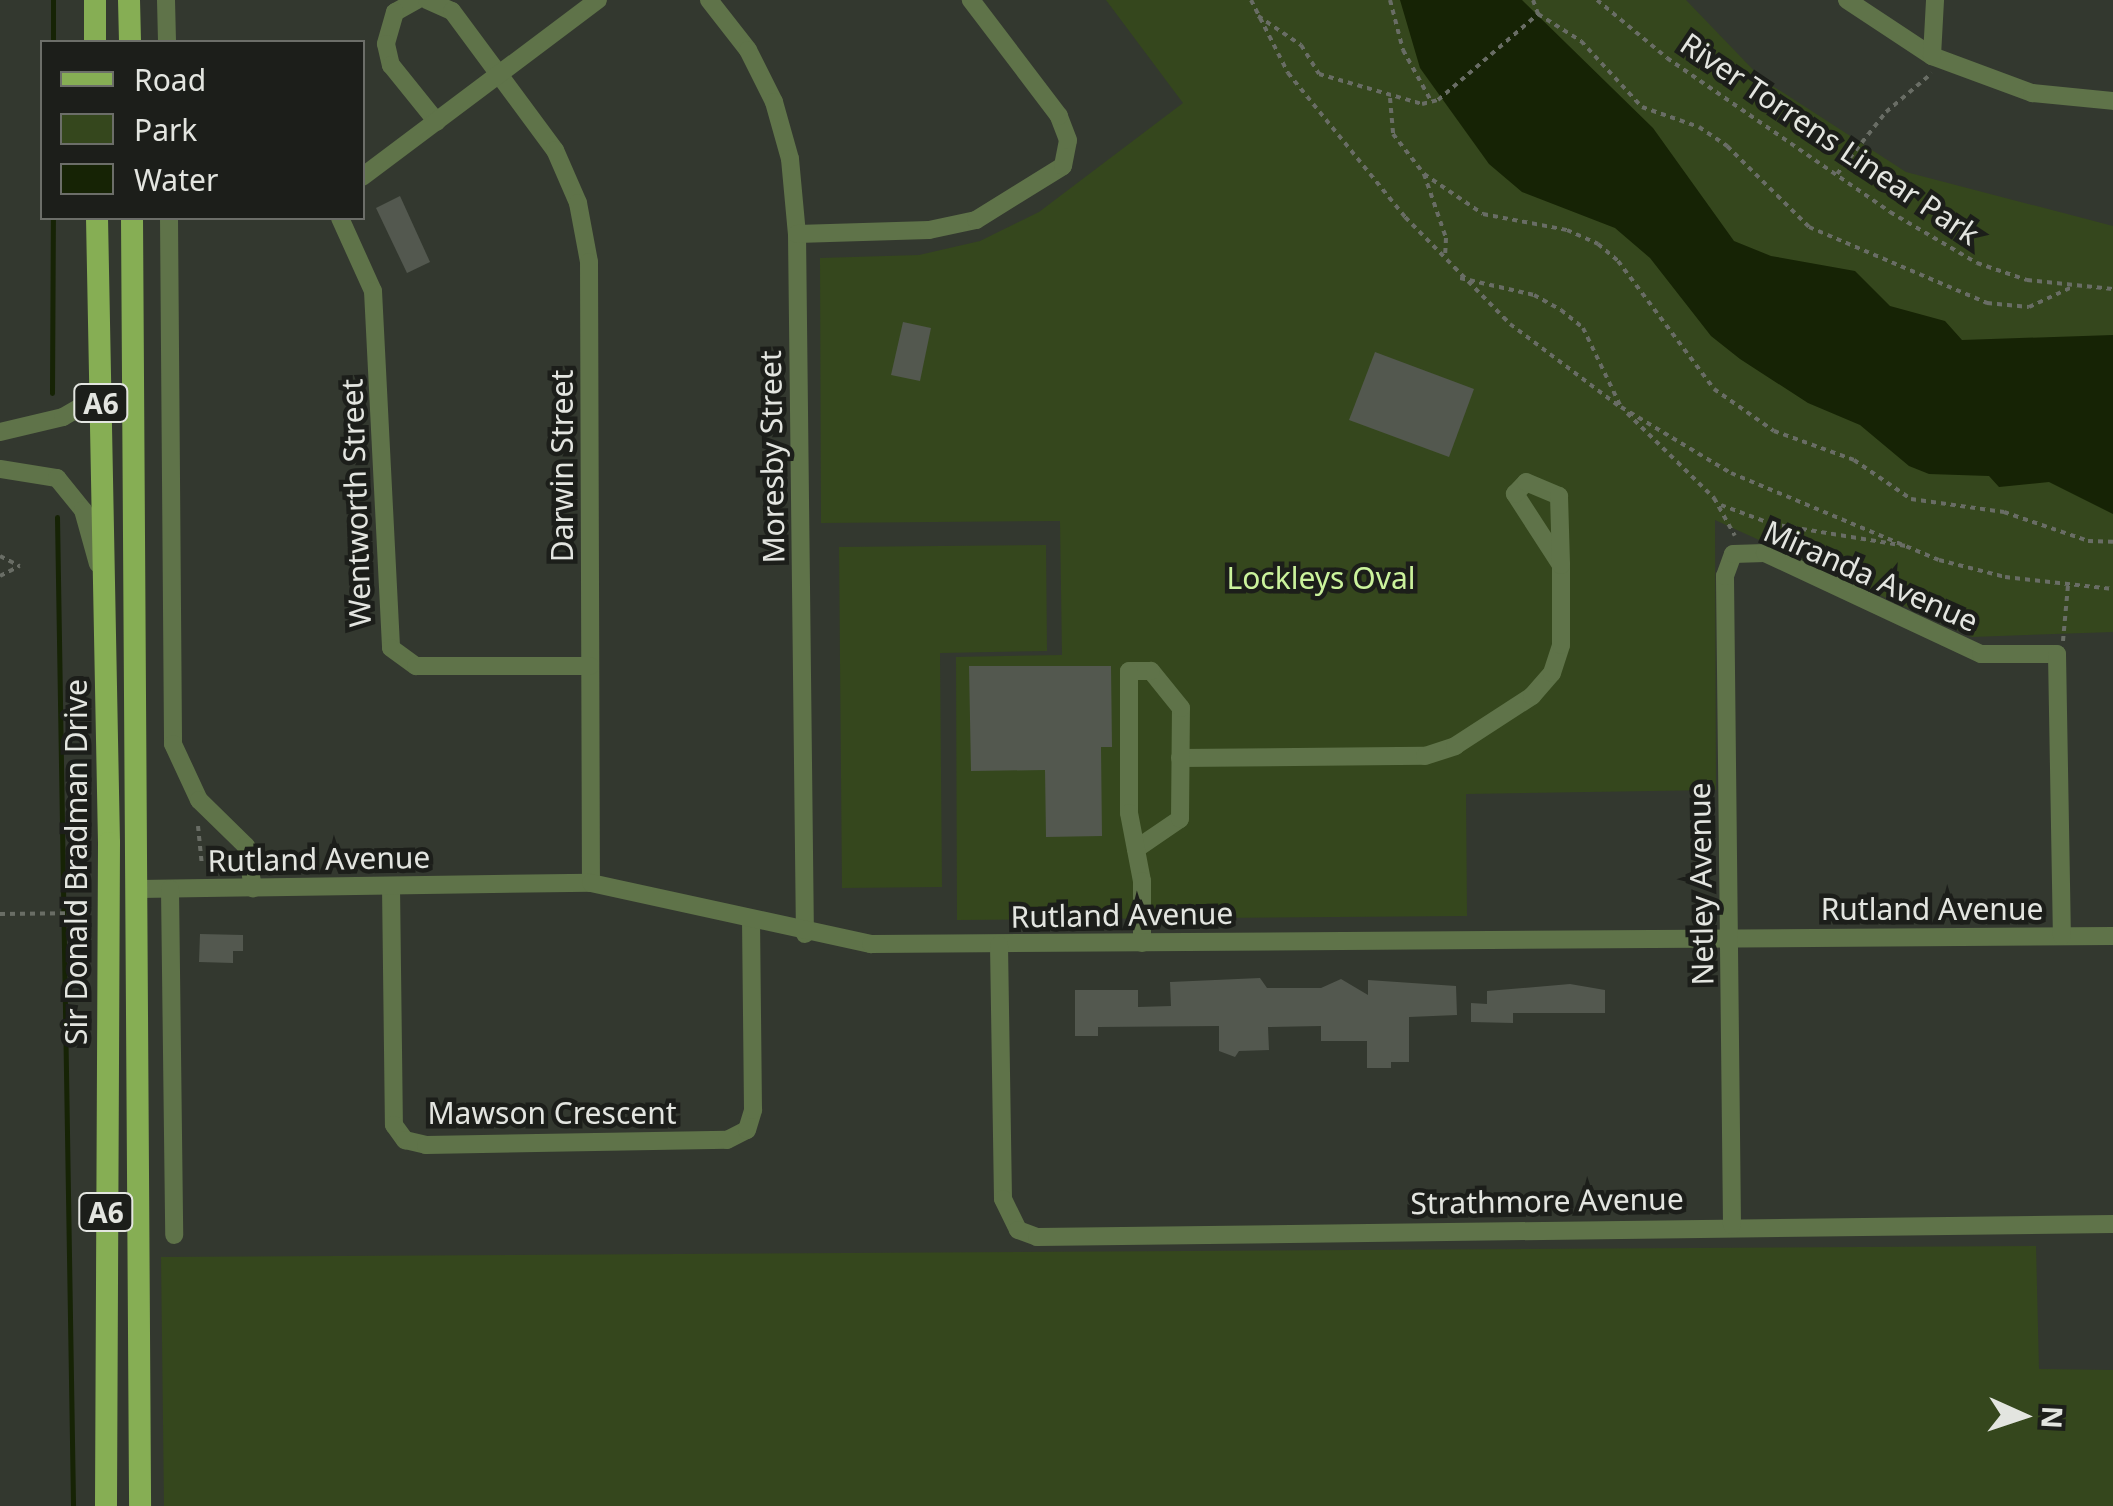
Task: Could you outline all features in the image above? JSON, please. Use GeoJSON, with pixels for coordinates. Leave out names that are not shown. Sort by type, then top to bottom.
{"type":"FeatureCollection","features":[{"type":"Feature","properties":{"kind":"main road"},"geometry":{"type":"LineString","coordinates":[[95,0],[95,40]]}},
{"type":"Feature","properties":{"kind":"main road"},"geometry":{"type":"LineString","coordinates":[[129,0],[130,40]]}},
{"type":"Feature","properties":{"kind":"main road","name":"Sir Donald Bradman Drive"},"geometry":{"type":"LineString","coordinates":[[97,220],[109,844],[95,915],[106,1506]]}},
{"type":"Feature","properties":{"kind":"main road","name":"Sir Donald Bradman Drive"},"geometry":{"type":"LineString","coordinates":[[132,220],[140,1506]]}},
{"type":"Feature","properties":{"kind":"main road"},"geometry":{"type":"LineString","coordinates":[[95,915],[139,889],[109,844]]}},
{"type":"Feature","properties":{"kind":"street"},"geometry":{"type":"LineString","coordinates":[[166,0],[166,40]]}},
{"type":"Feature","properties":{"kind":"street"},"geometry":{"type":"LineString","coordinates":[[417,0],[395,12],[386,44],[391,64],[437,122]]}},
{"type":"Feature","properties":{"kind":"street","name":"Darwin Street"},"geometry":{"type":"LineString","coordinates":[[427,0],[452,11],[498,72],[555,150],[578,202],[589,262],[590,883]]}},
{"type":"Feature","properties":{"kind":"street"},"geometry":{"type":"LineString","coordinates":[[365,175],[598,0]]}},
{"type":"Feature","properties":{"kind":"street","name":"Moresby Street"},"geometry":{"type":"LineString","coordinates":[[709,0],[748,50],[774,102],[790,159],[797,234],[805,934]]}},
{"type":"Feature","properties":{"kind":"street"},"geometry":{"type":"LineString","coordinates":[[797,234],[928,230],[976,220],[1063,166],[1068,140],[1059,116],[970,0]]}},
{"type":"Feature","properties":{"kind":"street"},"geometry":{"type":"LineString","coordinates":[[1847,0],[1938,58],[2032,94],[2113,101]]}},
{"type":"Feature","properties":{"kind":"street"},"geometry":{"type":"LineString","coordinates":[[1935,0],[1938,58]]}},
{"type":"Feature","properties":{"kind":"street"},"geometry":{"type":"LineString","coordinates":[[169,220],[174,744],[199,800],[246,846],[253,888]]}},
{"type":"Feature","properties":{"kind":"street","name":"Wentworth Street"},"geometry":{"type":"LineString","coordinates":[[341,220],[373,291],[391,648],[416,666],[590,666]]}},
{"type":"Feature","properties":{"kind":"street"},"geometry":{"type":"LineString","coordinates":[[0,432],[62,417],[100,395]]}},
{"type":"Feature","properties":{"kind":"street"},"geometry":{"type":"LineString","coordinates":[[0,468],[44,473],[73,494],[104,588]]}},
{"type":"Feature","properties":{"kind":"street","name":"Miranda Avenue"},"geometry":{"type":"LineString","coordinates":[[1740,550],[1765,552],[1981,654],[2057,654]]}},
{"type":"Feature","properties":{"kind":"street","name":"Netley Avenue"},"geometry":{"type":"LineString","coordinates":[[1732,1225],[1725,576],[1730,558],[1740,550]]}},
{"type":"Feature","properties":{"kind":"street"},"geometry":{"type":"LineString","coordinates":[[1180,758],[1424,756],[1456,746],[1508,716],[1552,673],[1562,632],[1561,565]]}},
{"type":"Feature","properties":{"kind":"street"},"geometry":{"type":"LineString","coordinates":[[2057,654],[2062,936]]}},
{"type":"Feature","properties":{"kind":"street"},"geometry":{"type":"LineString","coordinates":[[1136,848],[1180,819],[1181,708],[1151,671],[1129,671],[1129,813],[1136,848],[1142,942]]}},
{"type":"Feature","properties":{"kind":"street","name":"Rutland Avenue"},"geometry":{"type":"LineString","coordinates":[[139,889],[590,883],[805,934],[871,944],[2113,936]]}},
{"type":"Feature","properties":{"kind":"street","name":"Mawson Crescent"},"geometry":{"type":"LineString","coordinates":[[391,886],[394,1125],[405,1140],[426,1145],[727,1140],[747,1130],[754,1110],[752,922]]}},
{"type":"Feature","properties":{"kind":"street"},"geometry":{"type":"LineString","coordinates":[[170,889],[174,1235]]}},
{"type":"Feature","properties":{"kind":"street","name":"Strathmore Avenue"},"geometry":{"type":"LineString","coordinates":[[999,944],[1002,1199],[1018,1230],[1037,1236],[1732,1225],[2113,1224]]}},
{"type":"Feature","properties":{"kind":"path"},"geometry":{"type":"LineString","coordinates":[[1251,0],[1288,73],[1460,278],[1620,408],[1725,509],[1772,524],[1914,548]]}},
{"type":"Feature","properties":{"kind":"path"},"geometry":{"type":"LineString","coordinates":[[1390,0],[1403,50],[1434,101]]}},
{"type":"Feature","properties":{"kind":"path"},"geometry":{"type":"LineString","coordinates":[[1533,0],[1538,14],[1580,41],[1642,107],[1699,127],[1726,146],[1809,227],[1987,303],[2029,307],[2072,287]]}},
{"type":"Feature","properties":{"kind":"path","name":"River Torrens Linear Park"},"geometry":{"type":"LineString","coordinates":[[1597,0],[1667,58],[1837,174],[1995,273],[2072,287],[2113,289]]}},
{"type":"Feature","properties":{"kind":"path"},"geometry":{"type":"LineString","coordinates":[[1258,16],[1294,38],[1320,74],[1390,98],[1434,101],[1538,14]]}},
{"type":"Feature","properties":{"kind":"path"},"geometry":{"type":"LineString","coordinates":[[1837,174],[1886,112],[1918,90],[1938,58]]}},
{"type":"Feature","properties":{"kind":"path"},"geometry":{"type":"LineString","coordinates":[[1390,98],[1393,134],[1424,174],[1483,214],[1567,230],[1598,244],[1618,261],[1714,389],[1774,431],[1854,460],[1911,499],[2004,512],[2088,541],[2113,542]]}},
{"type":"Feature","properties":{"kind":"path"},"geometry":{"type":"LineString","coordinates":[[1424,174],[1446,238],[1445,261]]}},
{"type":"Feature","properties":{"kind":"path"},"geometry":{"type":"LineString","coordinates":[[1460,278],[1534,294],[1561,310],[1583,328],[1620,408],[1731,472],[1914,548],[1986,572],[2113,589]]}},
{"type":"Feature","properties":{"kind":"path"},"geometry":{"type":"LineString","coordinates":[[1714,498],[1740,550]]}},
{"type":"Feature","properties":{"kind":"path"},"geometry":{"type":"LineString","coordinates":[[0,556],[20,566],[0,576]]}},
{"type":"Feature","properties":{"kind":"path"},"geometry":{"type":"LineString","coordinates":[[2057,654],[2068,585]]}},
{"type":"Feature","properties":{"kind":"path"},"geometry":{"type":"LineString","coordinates":[[196,817],[202,866]]}},
{"type":"Feature","properties":{"kind":"path"},"geometry":{"type":"LineString","coordinates":[[0,914],[95,915]]}},
{"type":"Feature","properties":{"kind":"green space","name":"Lockleys Oval"},"geometry":{"type":"Polygon","coordinates":[[[1106,0],[1686,0],[1762,79],[1906,172],[2113,226],[2113,632],[1972,637],[1715,520],[1716,790],[1466,794],[1467,916],[957,920],[956,657],[1062,655],[1060,521],[821,523],[820,258],[919,255],[980,241],[1039,212],[1183,103],[1106,0]]]}},
{"type":"Feature","properties":{"kind":"green space"},"geometry":{"type":"Polygon","coordinates":[[[1046,545],[1047,651],[940,653],[942,887],[842,888],[839,547],[1046,545]]]}},
{"type":"Feature","properties":{"kind":"green space"},"geometry":{"type":"Polygon","coordinates":[[[2036,1246],[2039,1369],[2113,1370],[2113,1506],[164,1506],[161,1257],[2036,1246]]]}},
{"type":"Feature","properties":{"kind":"water"},"geometry":{"type":"Polygon","coordinates":[[[1400,0],[1522,0],[1653,128],[1734,241],[1771,256],[1855,271],[1890,306],[1945,321],[1962,340],[2113,335],[2113,514],[2049,482],[1999,487],[1989,476],[1929,474],[1909,466],[1860,425],[1808,403],[1740,359],[1711,336],[1650,258],[1615,228],[1522,192],[1489,164],[1420,68],[1400,0]]]}},
{"type":"Feature","properties":{"kind":"building"},"geometry":{"type":"Polygon","coordinates":[[[400,196],[430,262],[407,273],[376,208],[400,196]]]}},
{"type":"Feature","properties":{"kind":"building"},"geometry":{"type":"Polygon","coordinates":[[[903,322],[931,328],[920,381],[891,375],[903,322]]]}},
{"type":"Feature","properties":{"kind":"building"},"geometry":{"type":"Polygon","coordinates":[[[1375,352],[1474,389],[1449,457],[1349,420],[1375,352]]]}},
{"type":"Feature","properties":{"kind":"building"},"geometry":{"type":"Polygon","coordinates":[[[969,666],[1111,666],[1112,747],[1101,747],[1102,836],[1046,837],[1045,770],[971,771],[969,666]]]}},
{"type":"Feature","properties":{"kind":"building"},"geometry":{"type":"Polygon","coordinates":[[[200,934],[243,935],[243,951],[233,951],[233,963],[199,962],[200,934]]]}},
{"type":"Feature","properties":{"kind":"building"},"geometry":{"type":"Polygon","coordinates":[[[1260,978],[1267,988],[1321,988],[1341,979],[1368,995],[1368,980],[1456,986],[1457,1015],[1409,1017],[1409,1062],[1391,1062],[1391,1068],[1367,1068],[1367,1041],[1321,1041],[1321,1026],[1268,1027],[1269,1050],[1239,1051],[1235,1057],[1219,1051],[1219,1026],[1098,1027],[1098,1036],[1075,1036],[1075,990],[1138,990],[1138,1007],[1171,1006],[1170,982],[1260,978]]]}},
{"type":"Feature","properties":{"kind":"building"},"geometry":{"type":"Polygon","coordinates":[[[1570,984],[1605,990],[1605,1013],[1513,1013],[1513,1023],[1471,1022],[1471,1003],[1487,1004],[1487,991],[1570,984]]]}},
{"type":"Feature","properties":{"kind":"waterway"},"geometry":{"type":"LineString","coordinates":[[53,0],[53,40]]}},
{"type":"Feature","properties":{"kind":"waterway"},"geometry":{"type":"LineString","coordinates":[[52,393],[53,220]]}},
{"type":"Feature","properties":{"kind":"waterway"},"geometry":{"type":"LineString","coordinates":[[57,517],[73,1506]]}}]}
